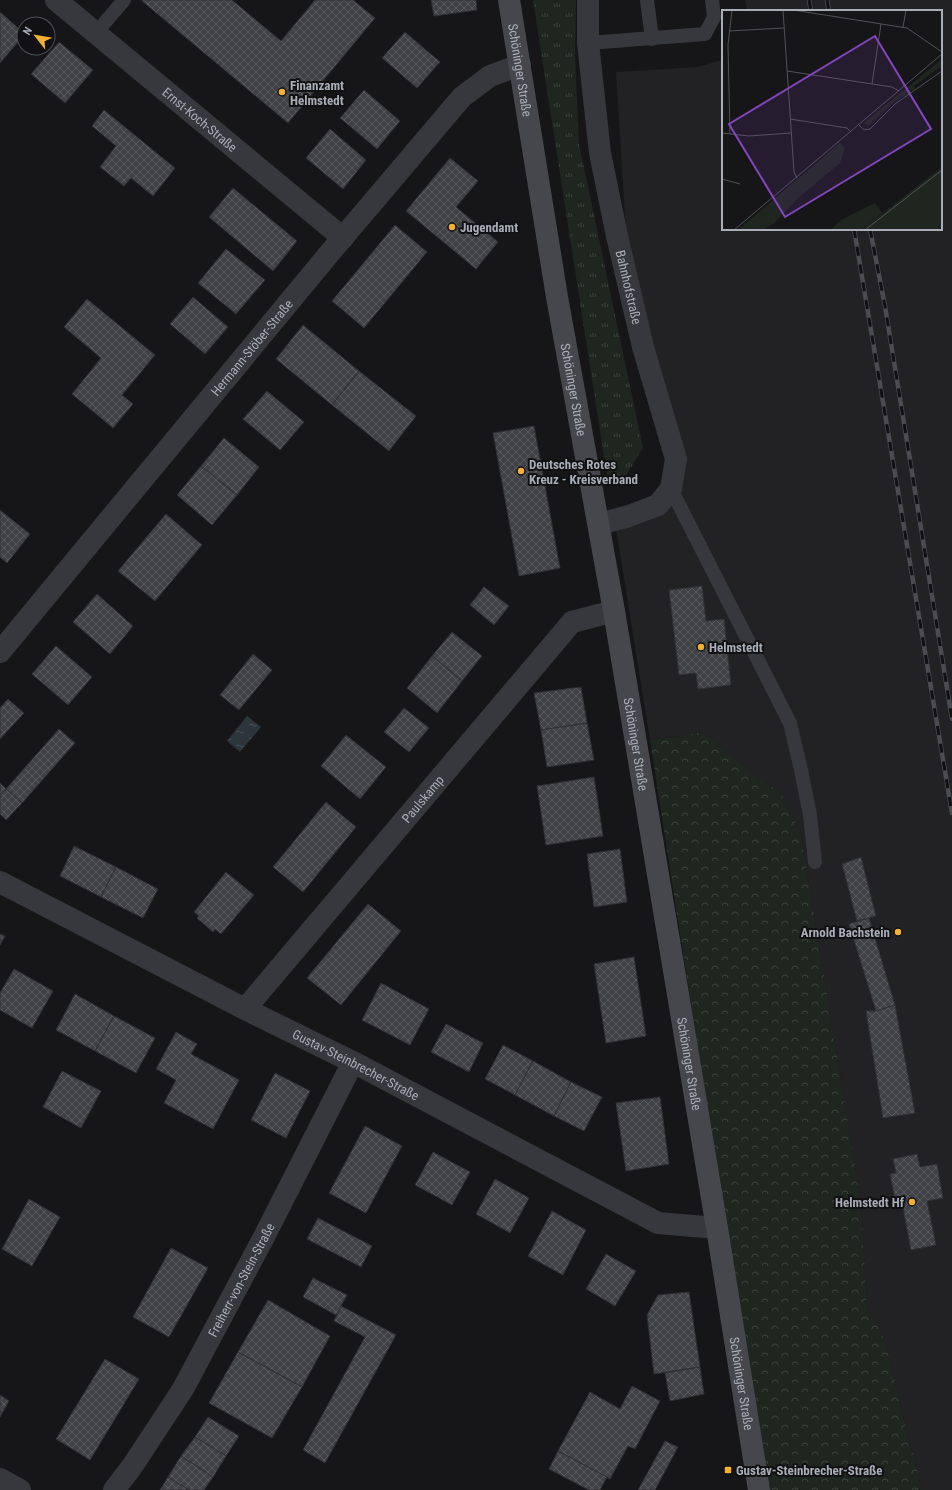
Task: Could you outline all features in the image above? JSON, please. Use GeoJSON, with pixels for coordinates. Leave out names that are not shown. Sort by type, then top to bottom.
{"type":"FeatureCollection","features":[{"type":"Feature","properties":{"kind":"main road","name":"Schöninger Straße"},"geometry":{"type":"LineString","coordinates":[[509,0],[557,297],[614,611],[717,1228],[759,1490]]}},
{"type":"Feature","properties":{"kind":"street","name":"Ernst-Koch-Straße"},"geometry":{"type":"LineString","coordinates":[[56,0],[343,238]]}},
{"type":"Feature","properties":{"kind":"street","name":"Bahnhofstraße"},"geometry":{"type":"LineString","coordinates":[[588,0],[588,43],[600,153],[615,228],[642,347],[676,459],[671,489],[658,505],[629,516],[599,524]]}},
{"type":"Feature","properties":{"kind":"street","name":"Hermann-Stöber-Straße"},"geometry":{"type":"LineString","coordinates":[[0,652],[343,238],[462,97],[490,76],[520,65]]}},
{"type":"Feature","properties":{"kind":"street","name":"Paulskamp"},"geometry":{"type":"LineString","coordinates":[[245,1009],[572,622],[614,611]]}},
{"type":"Feature","properties":{"kind":"street","name":"Gustav-Steinbrecher-Straße"},"geometry":{"type":"LineString","coordinates":[[0,882],[245,1009],[353,1062],[658,1223],[717,1228]]}},
{"type":"Feature","properties":{"kind":"street","name":"Freiherr-von-Stein-Straße"},"geometry":{"type":"LineString","coordinates":[[114,1490],[131,1468],[183,1389],[266,1233],[353,1062]]}},
{"type":"Feature","properties":{"kind":"street"},"geometry":{"type":"LineString","coordinates":[[0,1479],[20,1490]]}},
{"type":"Feature","properties":{"kind":"lane"},"geometry":{"type":"LineString","coordinates":[[96,33],[124,0]]}},
{"type":"Feature","properties":{"kind":"lane"},"geometry":{"type":"LineString","coordinates":[[647,0],[652,39]]}},
{"type":"Feature","properties":{"kind":"lane"},"geometry":{"type":"LineString","coordinates":[[588,43],[705,34],[714,18],[712,0]]}},
{"type":"Feature","properties":{"kind":"lane"},"geometry":{"type":"LineString","coordinates":[[671,489],[790,723],[810,815],[815,862]]}},
{"type":"Feature","properties":{"kind":"shaded area"},"geometry":{"type":"Polygon","coordinates":[[[745,0],[952,0],[952,1490],[922,1490],[888,1351],[880,1330],[867,1306],[861,1203],[801,834],[781,793],[748,770],[705,732],[650,740],[614,516],[661,495],[669,471],[626,233],[616,72],[697,67],[722,60],[722,230],[942,230],[942,10],[747,10],[745,0]]]}},
{"type":"Feature","properties":{"kind":"green space"},"geometry":{"type":"Polygon","coordinates":[[[533,0],[576,0],[575,57],[579,144],[643,448],[626,475],[608,482],[533,0]]]}},
{"type":"Feature","properties":{"kind":"green space"},"geometry":{"type":"Polygon","coordinates":[[[705,732],[748,770],[781,793],[801,834],[861,1203],[867,1306],[880,1330],[888,1351],[922,1490],[770,1490],[729,1250],[650,740],[705,732]]]}},
{"type":"Feature","properties":{"kind":"water"},"geometry":{"type":"Polygon","coordinates":[[[247,716],[261,727],[240,752],[227,741],[247,716]]]}},
{"type":"Feature","properties":{"kind":"building","name":"Finanzamt Helmstedt"},"geometry":{"type":"Polygon","coordinates":[[[232,0],[281,41],[315,0],[353,0],[375,18],[288,123],[142,1],[232,0]]]}},
{"type":"Feature","properties":{"kind":"building"},"geometry":{"type":"Polygon","coordinates":[[[431,0],[476,0],[477,10],[434,16],[431,0]]]}},
{"type":"Feature","properties":{"kind":"building"},"geometry":{"type":"Polygon","coordinates":[[[0,12],[16,26],[16,44],[0,63],[0,12]]]}},
{"type":"Feature","properties":{"kind":"building"},"geometry":{"type":"Polygon","coordinates":[[[405,32],[440,62],[417,88],[382,58],[405,32]]]}},
{"type":"Feature","properties":{"kind":"building"},"geometry":{"type":"Polygon","coordinates":[[[59,42],[93,70],[65,103],[31,74],[47,56],[56,56],[56,45],[59,42]]]}},
{"type":"Feature","properties":{"kind":"building"},"geometry":{"type":"Polygon","coordinates":[[[364,90],[400,121],[377,149],[340,118],[364,90]]]}},
{"type":"Feature","properties":{"kind":"building"},"geometry":{"type":"Polygon","coordinates":[[[104,110],[175,168],[153,196],[131,178],[124,186],[100,167],[116,146],[92,126],[104,110]]]}},
{"type":"Feature","properties":{"kind":"building"},"geometry":{"type":"Polygon","coordinates":[[[330,129],[366,160],[343,189],[306,158],[330,129]]]}},
{"type":"Feature","properties":{"kind":"building","name":"Jugendamt"},"geometry":{"type":"Polygon","coordinates":[[[450,158],[478,181],[456,207],[498,242],[476,269],[406,211],[450,158]]]}},
{"type":"Feature","properties":{"kind":"building"},"geometry":{"type":"Polygon","coordinates":[[[233,188],[297,241],[273,271],[209,217],[233,188]]]}},
{"type":"Feature","properties":{"kind":"building"},"geometry":{"type":"Polygon","coordinates":[[[395,225],[427,252],[364,328],[332,301],[395,225]]]}},
{"type":"Feature","properties":{"kind":"building"},"geometry":{"type":"Polygon","coordinates":[[[226,249],[265,280],[236,314],[198,283],[226,249]]]}},
{"type":"Feature","properties":{"kind":"building"},"geometry":{"type":"Polygon","coordinates":[[[193,297],[228,327],[205,354],[170,324],[193,297]]]}},
{"type":"Feature","properties":{"kind":"building"},"geometry":{"type":"Polygon","coordinates":[[[87,299],[155,355],[122,395],[133,404],[113,428],[72,394],[101,358],[64,327],[87,299]]]}},
{"type":"Feature","properties":{"kind":"building"},"geometry":{"type":"Polygon","coordinates":[[[303,325],[359,371],[332,405],[276,359],[303,325]]]}},
{"type":"Feature","properties":{"kind":"building"},"geometry":{"type":"Polygon","coordinates":[[[359,371],[416,416],[389,451],[332,405],[359,371]]]}},
{"type":"Feature","properties":{"kind":"building"},"geometry":{"type":"Polygon","coordinates":[[[267,391],[304,422],[280,450],[243,419],[267,391]]]}},
{"type":"Feature","properties":{"kind":"building","name":"Deutsches Rotes Kreuz - Kreisverband"},"geometry":{"type":"Polygon","coordinates":[[[534,426],[560,568],[519,576],[493,433],[534,426]]]}},
{"type":"Feature","properties":{"kind":"building"},"geometry":{"type":"Polygon","coordinates":[[[224,438],[259,467],[237,495],[201,466],[224,438]]]}},
{"type":"Feature","properties":{"kind":"building"},"geometry":{"type":"Polygon","coordinates":[[[201,466],[237,495],[212,525],[177,495],[201,466]]]}},
{"type":"Feature","properties":{"kind":"building"},"geometry":{"type":"Polygon","coordinates":[[[0,510],[30,534],[7,563],[0,557],[0,510]]]}},
{"type":"Feature","properties":{"kind":"building"},"geometry":{"type":"Polygon","coordinates":[[[166,514],[202,545],[155,601],[118,571],[166,514]]]}},
{"type":"Feature","properties":{"kind":"building","name":"Helmstedt"},"geometry":{"type":"Polygon","coordinates":[[[702,586],[706,621],[724,619],[731,685],[698,689],[696,673],[679,675],[669,590],[702,586]]]}},
{"type":"Feature","properties":{"kind":"building"},"geometry":{"type":"Polygon","coordinates":[[[484,587],[509,606],[494,625],[470,605],[484,587]]]}},
{"type":"Feature","properties":{"kind":"building"},"geometry":{"type":"Polygon","coordinates":[[[97,594],[133,626],[110,654],[73,622],[97,594]]]}},
{"type":"Feature","properties":{"kind":"building"},"geometry":{"type":"Polygon","coordinates":[[[452,632],[482,656],[462,681],[432,656],[452,632]]]}},
{"type":"Feature","properties":{"kind":"building"},"geometry":{"type":"Polygon","coordinates":[[[56,646],[92,677],[68,705],[32,674],[56,646]]]}},
{"type":"Feature","properties":{"kind":"building"},"geometry":{"type":"Polygon","coordinates":[[[253,654],[272,670],[239,710],[220,695],[253,654]]]}},
{"type":"Feature","properties":{"kind":"building"},"geometry":{"type":"Polygon","coordinates":[[[432,656],[462,681],[437,713],[407,688],[432,656]]]}},
{"type":"Feature","properties":{"kind":"building"},"geometry":{"type":"Polygon","coordinates":[[[581,687],[587,723],[541,730],[534,693],[581,687]]]}},
{"type":"Feature","properties":{"kind":"building"},"geometry":{"type":"Polygon","coordinates":[[[8,699],[24,713],[0,739],[0,708],[8,699]]]}},
{"type":"Feature","properties":{"kind":"building"},"geometry":{"type":"Polygon","coordinates":[[[404,708],[429,728],[409,752],[384,732],[404,708]]]}},
{"type":"Feature","properties":{"kind":"building"},"geometry":{"type":"Polygon","coordinates":[[[587,723],[594,760],[547,767],[541,730],[587,723]]]}},
{"type":"Feature","properties":{"kind":"building"},"geometry":{"type":"Polygon","coordinates":[[[59,729],[75,743],[22,803],[6,789],[59,729]]]}},
{"type":"Feature","properties":{"kind":"building"},"geometry":{"type":"Polygon","coordinates":[[[346,735],[386,767],[360,799],[321,766],[346,735]]]}},
{"type":"Feature","properties":{"kind":"building"},"geometry":{"type":"Polygon","coordinates":[[[594,777],[603,836],[546,845],[537,786],[594,777]]]}},
{"type":"Feature","properties":{"kind":"building"},"geometry":{"type":"Polygon","coordinates":[[[0,783],[6,789],[0,795],[0,783]]]}},
{"type":"Feature","properties":{"kind":"building"},"geometry":{"type":"Polygon","coordinates":[[[6,789],[22,803],[6,820],[0,814],[0,795],[6,789]]]}},
{"type":"Feature","properties":{"kind":"building"},"geometry":{"type":"Polygon","coordinates":[[[326,802],[356,827],[303,892],[273,867],[326,802]]]}},
{"type":"Feature","properties":{"kind":"building"},"geometry":{"type":"Polygon","coordinates":[[[74,846],[116,867],[101,897],[60,876],[74,846]]]}},
{"type":"Feature","properties":{"kind":"building"},"geometry":{"type":"Polygon","coordinates":[[[620,849],[627,902],[594,907],[587,854],[620,849]]]}},
{"type":"Feature","properties":{"kind":"building"},"geometry":{"type":"Polygon","coordinates":[[[861,857],[876,916],[857,921],[842,864],[861,857]]]}},
{"type":"Feature","properties":{"kind":"building"},"geometry":{"type":"Polygon","coordinates":[[[116,867],[158,889],[143,918],[101,897],[116,867]]]}},
{"type":"Feature","properties":{"kind":"building"},"geometry":{"type":"Polygon","coordinates":[[[226,872],[254,895],[221,934],[215,929],[213,932],[197,918],[199,916],[194,912],[226,872]]]}},
{"type":"Feature","properties":{"kind":"building"},"geometry":{"type":"Polygon","coordinates":[[[368,904],[401,931],[341,1005],[307,978],[368,904]]]}},
{"type":"Feature","properties":{"kind":"building"},"geometry":{"type":"Polygon","coordinates":[[[869,918],[895,1005],[876,1011],[849,924],[869,918]]]}},
{"type":"Feature","properties":{"kind":"building"},"geometry":{"type":"Polygon","coordinates":[[[0,934],[5,936],[0,945],[0,934]]]}},
{"type":"Feature","properties":{"kind":"building"},"geometry":{"type":"Polygon","coordinates":[[[634,957],[646,1036],[606,1043],[594,964],[634,957]]]}},
{"type":"Feature","properties":{"kind":"building"},"geometry":{"type":"Polygon","coordinates":[[[14,969],[53,991],[32,1028],[0,1010],[0,993],[14,969]]]}},
{"type":"Feature","properties":{"kind":"building"},"geometry":{"type":"Polygon","coordinates":[[[381,983],[429,1009],[410,1045],[362,1020],[381,983]]]}},
{"type":"Feature","properties":{"kind":"building"},"geometry":{"type":"Polygon","coordinates":[[[75,994],[114,1016],[95,1051],[56,1030],[75,994]]]}},
{"type":"Feature","properties":{"kind":"building"},"geometry":{"type":"Polygon","coordinates":[[[895,1005],[915,1113],[883,1118],[866,1011],[876,1011],[895,1005]]]}},
{"type":"Feature","properties":{"kind":"building"},"geometry":{"type":"Polygon","coordinates":[[[114,1016],[155,1038],[136,1073],[95,1051],[114,1016]]]}},
{"type":"Feature","properties":{"kind":"building"},"geometry":{"type":"Polygon","coordinates":[[[446,1024],[483,1043],[469,1072],[431,1052],[446,1024]]]}},
{"type":"Feature","properties":{"kind":"building"},"geometry":{"type":"Polygon","coordinates":[[[176,1032],[197,1044],[191,1054],[239,1080],[213,1129],[164,1103],[176,1080],[156,1069],[176,1032]]]}},
{"type":"Feature","properties":{"kind":"building"},"geometry":{"type":"Polygon","coordinates":[[[503,1045],[533,1061],[515,1095],[485,1079],[503,1045]]]}},
{"type":"Feature","properties":{"kind":"building"},"geometry":{"type":"Polygon","coordinates":[[[533,1061],[571,1082],[554,1116],[515,1095],[533,1061]]]}},
{"type":"Feature","properties":{"kind":"building"},"geometry":{"type":"Polygon","coordinates":[[[62,1071],[101,1091],[81,1128],[43,1107],[62,1071]]]}},
{"type":"Feature","properties":{"kind":"building"},"geometry":{"type":"Polygon","coordinates":[[[275,1073],[310,1091],[286,1138],[251,1120],[275,1073]]]}},
{"type":"Feature","properties":{"kind":"building"},"geometry":{"type":"Polygon","coordinates":[[[571,1082],[602,1097],[584,1131],[554,1116],[571,1082]]]}},
{"type":"Feature","properties":{"kind":"building"},"geometry":{"type":"Polygon","coordinates":[[[660,1097],[669,1164],[626,1171],[616,1103],[660,1097]]]}},
{"type":"Feature","properties":{"kind":"building"},"geometry":{"type":"Polygon","coordinates":[[[365,1126],[402,1146],[366,1213],[329,1193],[365,1126]]]}},
{"type":"Feature","properties":{"kind":"building"},"geometry":{"type":"Polygon","coordinates":[[[433,1152],[470,1172],[452,1205],[415,1185],[433,1152]]]}},
{"type":"Feature","properties":{"kind":"building","name":"Helmstedt Hf"},"geometry":{"type":"Polygon","coordinates":[[[917,1154],[920,1167],[937,1164],[943,1198],[927,1201],[936,1245],[911,1250],[902,1203],[896,1204],[890,1174],[896,1173],[893,1159],[917,1154]]]}},
{"type":"Feature","properties":{"kind":"building"},"geometry":{"type":"Polygon","coordinates":[[[495,1179],[529,1198],[510,1233],[476,1214],[495,1179]]]}},
{"type":"Feature","properties":{"kind":"building"},"geometry":{"type":"Polygon","coordinates":[[[29,1199],[60,1217],[32,1266],[2,1249],[29,1199]]]}},
{"type":"Feature","properties":{"kind":"building"},"geometry":{"type":"Polygon","coordinates":[[[552,1211],[586,1230],[563,1275],[528,1256],[552,1211]]]}},
{"type":"Feature","properties":{"kind":"building"},"geometry":{"type":"Polygon","coordinates":[[[318,1218],[372,1246],[361,1267],[307,1239],[318,1218]]]}},
{"type":"Feature","properties":{"kind":"building"},"geometry":{"type":"Polygon","coordinates":[[[171,1248],[208,1268],[169,1337],[133,1317],[171,1248]]]}},
{"type":"Feature","properties":{"kind":"building"},"geometry":{"type":"Polygon","coordinates":[[[606,1254],[636,1271],[615,1306],[586,1289],[606,1254]]]}},
{"type":"Feature","properties":{"kind":"building"},"geometry":{"type":"Polygon","coordinates":[[[313,1278],[347,1295],[336,1315],[303,1297],[313,1278]]]}},
{"type":"Feature","properties":{"kind":"building"},"geometry":{"type":"Polygon","coordinates":[[[689,1292],[700,1367],[654,1374],[647,1315],[658,1295],[689,1292]]]}},
{"type":"Feature","properties":{"kind":"building"},"geometry":{"type":"Polygon","coordinates":[[[268,1300],[330,1336],[302,1387],[238,1352],[268,1300]]]}},
{"type":"Feature","properties":{"kind":"building"},"geometry":{"type":"Polygon","coordinates":[[[341,1306],[396,1335],[325,1463],[303,1450],[365,1337],[334,1321],[341,1306]]]}},
{"type":"Feature","properties":{"kind":"building"},"geometry":{"type":"Polygon","coordinates":[[[238,1352],[302,1387],[272,1438],[209,1403],[238,1352]]]}},
{"type":"Feature","properties":{"kind":"building"},"geometry":{"type":"Polygon","coordinates":[[[105,1359],[139,1379],[90,1460],[56,1439],[105,1359]]]}},
{"type":"Feature","properties":{"kind":"building"},"geometry":{"type":"Polygon","coordinates":[[[700,1367],[704,1394],[670,1401],[665,1373],[700,1367]]]}},
{"type":"Feature","properties":{"kind":"building"},"geometry":{"type":"Polygon","coordinates":[[[632,1386],[660,1401],[635,1449],[628,1446],[610,1479],[558,1451],[590,1392],[620,1409],[632,1386]]]}},
{"type":"Feature","properties":{"kind":"building"},"geometry":{"type":"Polygon","coordinates":[[[0,1395],[9,1401],[0,1417],[0,1395]]]}},
{"type":"Feature","properties":{"kind":"building"},"geometry":{"type":"Polygon","coordinates":[[[208,1417],[239,1436],[226,1456],[195,1437],[208,1417]]]}},
{"type":"Feature","properties":{"kind":"building"},"geometry":{"type":"Polygon","coordinates":[[[195,1437],[226,1456],[213,1477],[181,1456],[195,1437]]]}},
{"type":"Feature","properties":{"kind":"building"},"geometry":{"type":"Polygon","coordinates":[[[665,1441],[678,1447],[655,1490],[638,1490],[665,1441]]]}},
{"type":"Feature","properties":{"kind":"building"},"geometry":{"type":"Polygon","coordinates":[[[558,1451],[607,1477],[600,1490],[589,1490],[549,1469],[558,1451]]]}},
{"type":"Feature","properties":{"kind":"building"},"geometry":{"type":"Polygon","coordinates":[[[181,1456],[213,1477],[204,1490],[189,1490],[168,1477],[181,1456]]]}},
{"type":"Feature","properties":{"kind":"building"},"geometry":{"type":"Polygon","coordinates":[[[168,1477],[189,1490],[160,1490],[168,1477]]]}},
{"type":"Feature","properties":{"kind":"railway"},"geometry":{"type":"LineString","coordinates":[[809,0],[811,10]]}},
{"type":"Feature","properties":{"kind":"railway"},"geometry":{"type":"LineString","coordinates":[[827,0],[829,10]]}},
{"type":"Feature","properties":{"kind":"railway"},"geometry":{"type":"LineString","coordinates":[[854,230],[952,813]]}},
{"type":"Feature","properties":{"kind":"railway"},"geometry":{"type":"LineString","coordinates":[[870,230],[885,306],[952,719]]}},
{"type":"Feature","properties":{"kind":"place","name":"Finanzamt Helmstedt"},"geometry":{"type":"Point","coordinates":[282,92]}},
{"type":"Feature","properties":{"kind":"place","name":"Jugendamt"},"geometry":{"type":"Point","coordinates":[452,227]}},
{"type":"Feature","properties":{"kind":"place","name":"Deutsches Rotes Kreuz - Kreisverband"},"geometry":{"type":"Point","coordinates":[521,471]}},
{"type":"Feature","properties":{"kind":"place","name":"Helmstedt"},"geometry":{"type":"Point","coordinates":[701,647]}},
{"type":"Feature","properties":{"kind":"place","name":"Arnold Bachstein"},"geometry":{"type":"Point","coordinates":[898,932]}},
{"type":"Feature","properties":{"kind":"place","name":"Helmstedt Hf"},"geometry":{"type":"Point","coordinates":[912,1202]}},
{"type":"Feature","properties":{"kind":"place","name":"Gustav-Steinbrecher-Straße"},"geometry":{"type":"Point","coordinates":[728,1470]}}]}
